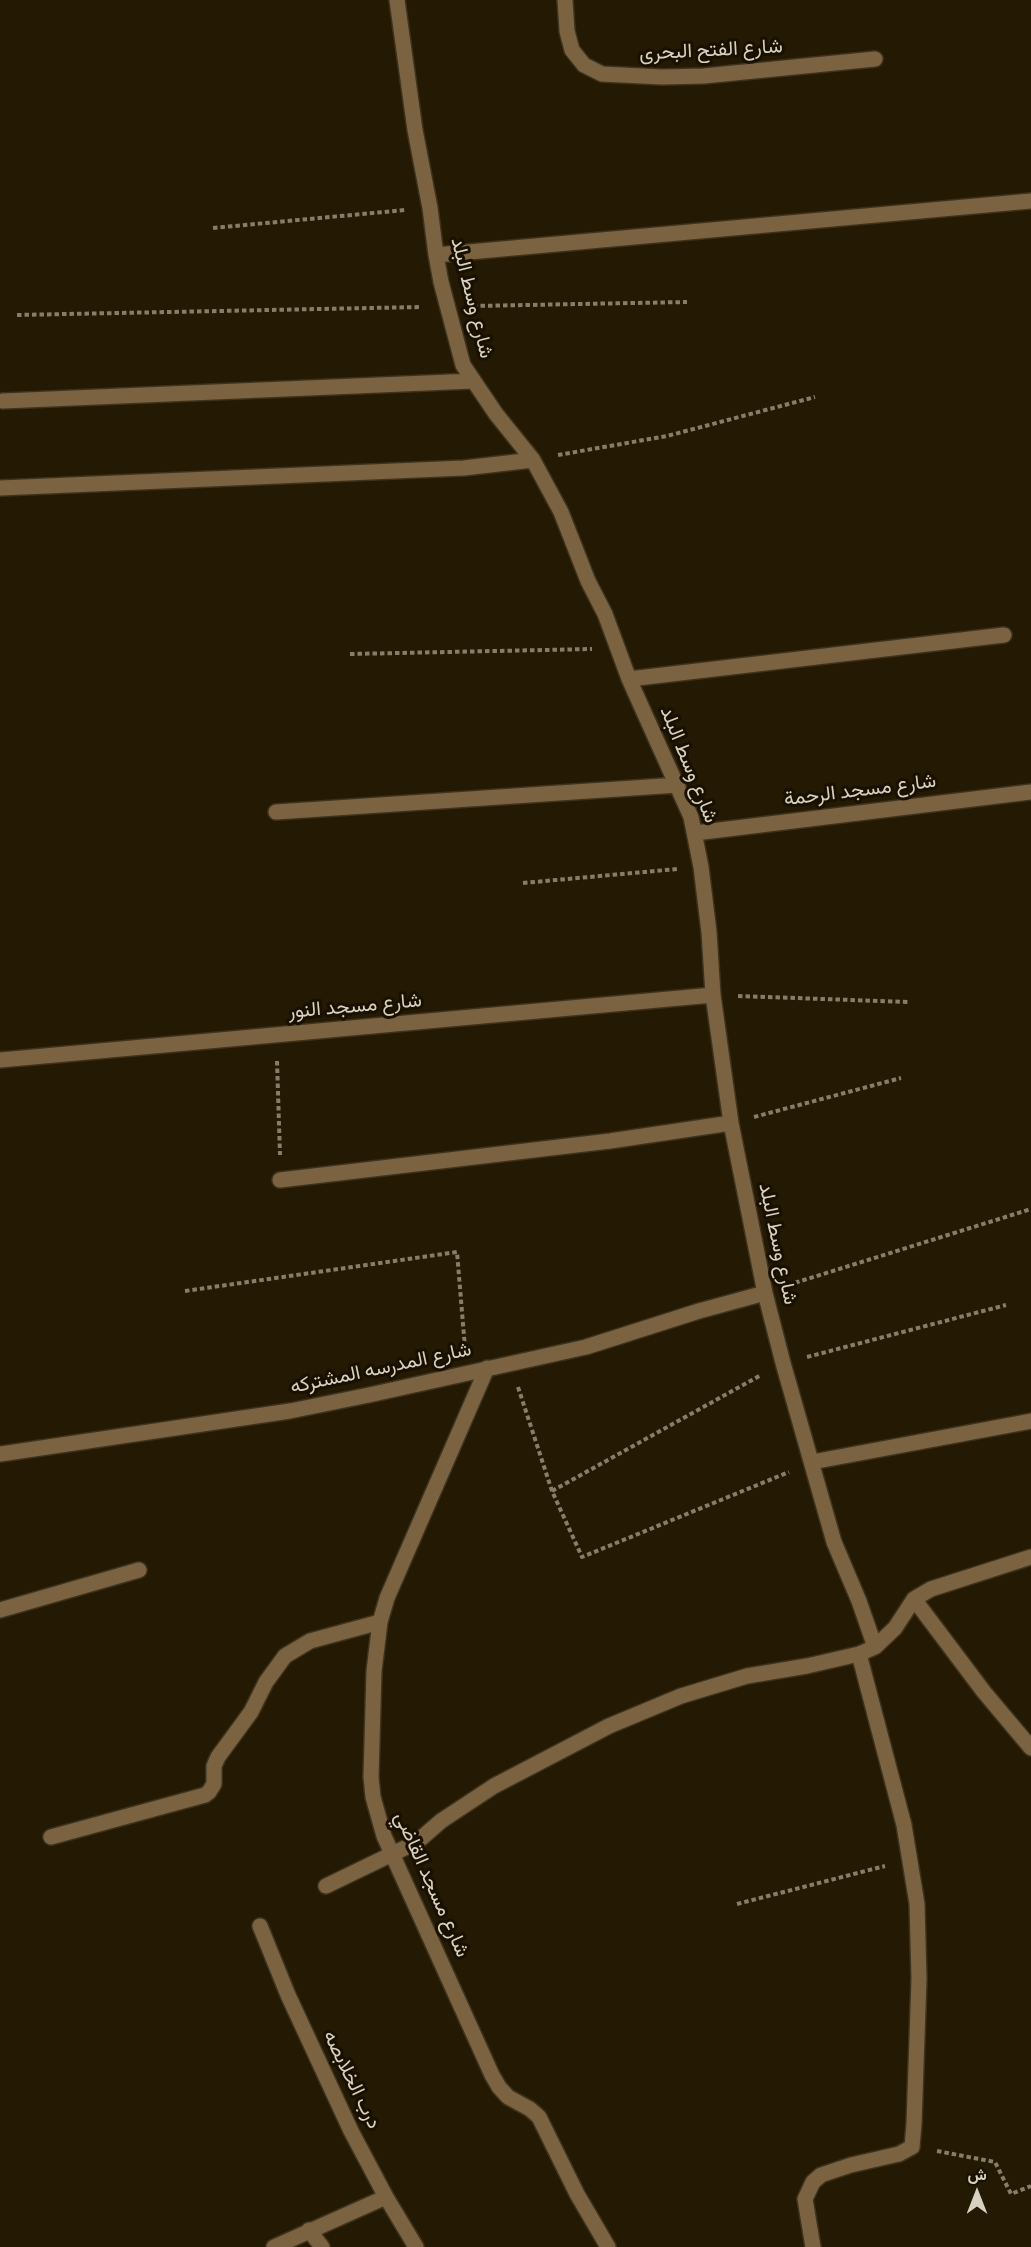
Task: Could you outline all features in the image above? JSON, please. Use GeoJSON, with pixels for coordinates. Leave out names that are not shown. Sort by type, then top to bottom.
{"type":"FeatureCollection","features":[{"type":"Feature","properties":{"kind":"street","name":"شارع وسط البلد"},"geometry":{"type":"LineString","coordinates":[[397,0],[415,130],[430,208],[436,255],[463,365],[472,381],[532,460],[561,512],[629,679],[678,786],[695,833],[709,932],[713,995],[731,1123],[765,1293],[834,1542],[859,1601],[875,1647]]}},
{"type":"Feature","properties":{"kind":"street","name":"شارع الفتح البحرى"},"geometry":{"type":"LineString","coordinates":[[565,0],[567,31],[572,50],[584,65],[602,74],[662,77],[704,76],[876,59]]}},
{"type":"Feature","properties":{"kind":"street"},"geometry":{"type":"LineString","coordinates":[[436,255],[1031,201]]}},
{"type":"Feature","properties":{"kind":"street"},"geometry":{"type":"LineString","coordinates":[[3,401],[472,381]]}},
{"type":"Feature","properties":{"kind":"street"},"geometry":{"type":"LineString","coordinates":[[0,488],[464,468],[532,460]]}},
{"type":"Feature","properties":{"kind":"street"},"geometry":{"type":"LineString","coordinates":[[629,679],[1004,635]]}},
{"type":"Feature","properties":{"kind":"street"},"geometry":{"type":"LineString","coordinates":[[276,812],[678,786]]}},
{"type":"Feature","properties":{"kind":"street","name":"شارع مسجد الرحمة"},"geometry":{"type":"LineString","coordinates":[[695,833],[1031,792]]}},
{"type":"Feature","properties":{"kind":"street","name":"شارع مسجد النور"},"geometry":{"type":"LineString","coordinates":[[0,1060],[713,995]]}},
{"type":"Feature","properties":{"kind":"street"},"geometry":{"type":"LineString","coordinates":[[280,1180],[610,1142],[731,1123]]}},
{"type":"Feature","properties":{"kind":"street","name":"شارع المدرسه المشتركه"},"geometry":{"type":"LineString","coordinates":[[0,1454],[290,1411],[586,1347],[699,1311],[765,1293]]}},
{"type":"Feature","properties":{"kind":"street","name":"شارع مسجد القاضي"},"geometry":{"type":"LineString","coordinates":[[487,1368],[387,1598],[380,1622],[374,1671],[371,1777],[377,1817],[492,2074],[508,2097],[531,2109],[539,2117],[577,2194],[608,2247]]}},
{"type":"Feature","properties":{"kind":"street"},"geometry":{"type":"LineString","coordinates":[[813,1462],[1031,1421]]}},
{"type":"Feature","properties":{"kind":"street"},"geometry":{"type":"LineString","coordinates":[[326,1886],[417,1842],[441,1821],[494,1786],[609,1726],[681,1696],[747,1676],[859,1654],[875,1647],[895,1628],[914,1599],[931,1589],[1031,1557]]}},
{"type":"Feature","properties":{"kind":"street"},"geometry":{"type":"LineString","coordinates":[[0,1610],[139,1570]]}},
{"type":"Feature","properties":{"kind":"street"},"geometry":{"type":"LineString","coordinates":[[914,1599],[984,1692],[1031,1748]]}},
{"type":"Feature","properties":{"kind":"street"},"geometry":{"type":"LineString","coordinates":[[51,1837],[205,1795],[214,1784],[214,1766],[218,1757],[251,1712],[266,1682],[285,1656],[310,1641],[380,1622]]}},
{"type":"Feature","properties":{"kind":"street"},"geometry":{"type":"LineString","coordinates":[[813,2247],[805,2199],[813,2182],[821,2175],[851,2165],[899,2154],[912,2147],[915,2110],[919,1938],[911,1859],[859,1654]]}},
{"type":"Feature","properties":{"kind":"street","name":"درب الخلابصه"},"geometry":{"type":"LineString","coordinates":[[260,1926],[318,2063],[386,2197],[416,2247]]}},
{"type":"Feature","properties":{"kind":"street"},"geometry":{"type":"LineString","coordinates":[[274,2247],[386,2197]]}},
{"type":"Feature","properties":{"kind":"street"},"geometry":{"type":"LineString","coordinates":[[309,2230],[322,2247]]}},
{"type":"Feature","properties":{"kind":"path"},"geometry":{"type":"LineString","coordinates":[[213,228],[430,208]]}},
{"type":"Feature","properties":{"kind":"path"},"geometry":{"type":"LineString","coordinates":[[17,315],[687,302]]}},
{"type":"Feature","properties":{"kind":"path"},"geometry":{"type":"LineString","coordinates":[[532,460],[667,436],[814,397]]}},
{"type":"Feature","properties":{"kind":"path"},"geometry":{"type":"LineString","coordinates":[[350,654],[618,649]]}},
{"type":"Feature","properties":{"kind":"path"},"geometry":{"type":"LineString","coordinates":[[523,884],[701,867]]}},
{"type":"Feature","properties":{"kind":"path"},"geometry":{"type":"LineString","coordinates":[[713,995],[908,1002]]}},
{"type":"Feature","properties":{"kind":"path"},"geometry":{"type":"LineString","coordinates":[[276,1036],[280,1180]]}},
{"type":"Feature","properties":{"kind":"path"},"geometry":{"type":"LineString","coordinates":[[731,1123],[901,1078]]}},
{"type":"Feature","properties":{"kind":"path"},"geometry":{"type":"LineString","coordinates":[[765,1293],[1031,1209]]}},
{"type":"Feature","properties":{"kind":"path"},"geometry":{"type":"LineString","coordinates":[[186,1291],[457,1252],[467,1373]]}},
{"type":"Feature","properties":{"kind":"path"},"geometry":{"type":"LineString","coordinates":[[510,1363],[552,1491],[582,1557],[813,1462]]}},
{"type":"Feature","properties":{"kind":"path"},"geometry":{"type":"LineString","coordinates":[[737,1904],[911,1859]]}},
{"type":"Feature","properties":{"kind":"path"},"geometry":{"type":"LineString","coordinates":[[912,2147],[995,2163],[1011,2194],[1031,2186]]}}]}
